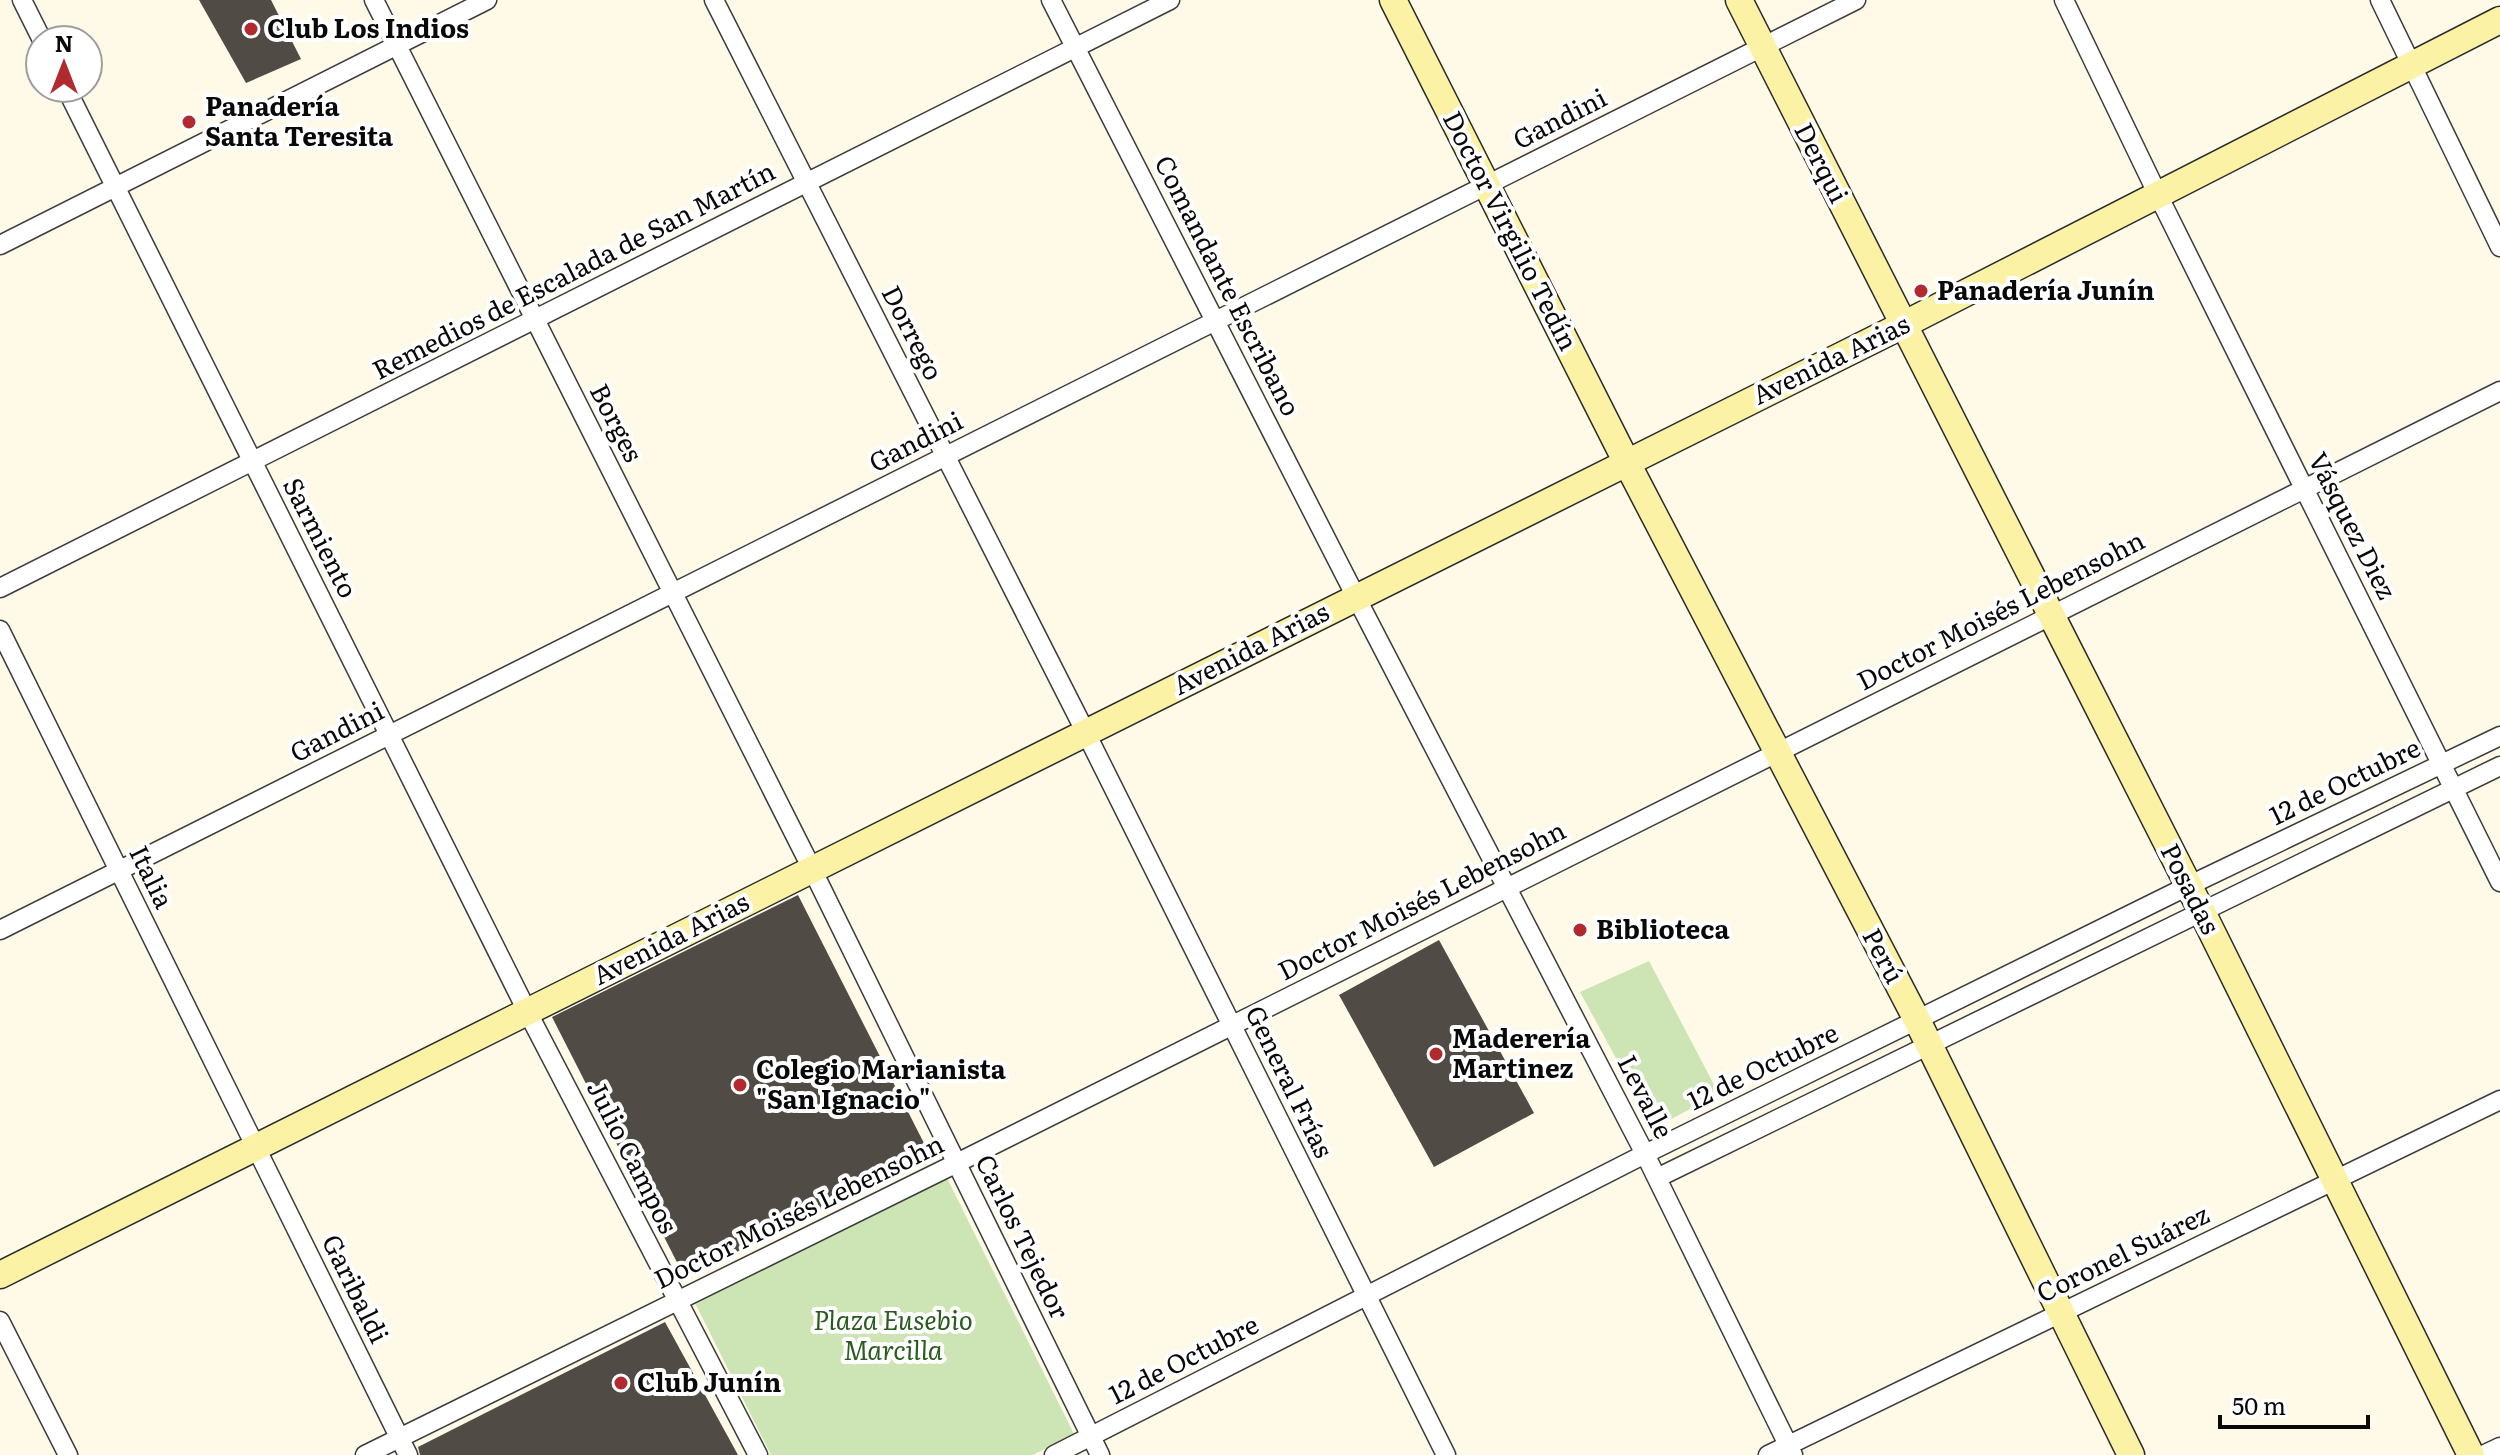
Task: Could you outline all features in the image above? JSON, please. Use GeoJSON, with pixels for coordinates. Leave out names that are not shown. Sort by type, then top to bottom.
{"type":"FeatureCollection","features":[{"type":"Feature","properties":{"kind":"main road","name":"Doctor Virgilio Tedín"},"geometry":{"type":"LineString","coordinates":[[1393,0],[1626,461]]}},
{"type":"Feature","properties":{"kind":"main road","name":"Derqui"},"geometry":{"type":"LineString","coordinates":[[1739,0],[1903,325]]}},
{"type":"Feature","properties":{"kind":"main road","name":"Avenida Arias"},"geometry":{"type":"LineString","coordinates":[[0,1275],[1903,325],[2500,20]]}},
{"type":"Feature","properties":{"kind":"main road","name":"Posadas"},"geometry":{"type":"LineString","coordinates":[[1903,325],[2202,912],[2471,1455]]}},
{"type":"Feature","properties":{"kind":"main road","name":"Perú"},"geometry":{"type":"LineString","coordinates":[[1626,461],[1917,1020],[2131,1455]]}},
{"type":"Feature","properties":{"kind":"street"},"geometry":{"type":"LineString","coordinates":[[22,0],[34,24]]}},
{"type":"Feature","properties":{"kind":"street","name":"Borges"},"geometry":{"type":"LineString","coordinates":[[374,0],[812,869]]}},
{"type":"Feature","properties":{"kind":"street"},"geometry":{"type":"LineString","coordinates":[[0,245],[487,0]]}},
{"type":"Feature","properties":{"kind":"street","name":"Dorrego"},"geometry":{"type":"LineString","coordinates":[[714,0],[1085,731]]}},
{"type":"Feature","properties":{"kind":"street","name":"Comandante Escribano"},"geometry":{"type":"LineString","coordinates":[[1051,0],[1356,597]]}},
{"type":"Feature","properties":{"kind":"street","name":"Remedios de Escalada de San Martín"},"geometry":{"type":"LineString","coordinates":[[0,588],[1170,0]]}},
{"type":"Feature","properties":{"kind":"street","name":"Gandini"},"geometry":{"type":"LineString","coordinates":[[0,930],[1856,0]]}},
{"type":"Feature","properties":{"kind":"street","name":"Vásquez Diez"},"geometry":{"type":"LineString","coordinates":[[2064,0],[2500,882]]}},
{"type":"Feature","properties":{"kind":"street"},"geometry":{"type":"LineString","coordinates":[[2380,0],[2500,247]]}},
{"type":"Feature","properties":{"kind":"street","name":"Sarmiento"},"geometry":{"type":"LineString","coordinates":[[74,104],[527,1011]]}},
{"type":"Feature","properties":{"kind":"street","name":"Doctor Moisés Lebensohn"},"geometry":{"type":"LineString","coordinates":[[365,1455],[404,1446],[678,1301],[2500,391]]}},
{"type":"Feature","properties":{"kind":"street","name":"Levalle"},"geometry":{"type":"LineString","coordinates":[[1356,597],[1645,1154],[1790,1450]]}},
{"type":"Feature","properties":{"kind":"street","name":"Italia"},"geometry":{"type":"LineString","coordinates":[[0,630],[256,1147]]}},
{"type":"Feature","properties":{"kind":"street","name":"General Frías"},"geometry":{"type":"LineString","coordinates":[[1085,731],[1446,1455]]}},
{"type":"Feature","properties":{"kind":"street","name":"12 de Octubre"},"geometry":{"type":"LineString","coordinates":[[1054,1455],[1645,1154],[2500,736]]}},
{"type":"Feature","properties":{"kind":"street","name":"12 de Octubre"},"geometry":{"type":"LineString","coordinates":[[1657,1178],[2500,766]]}},
{"type":"Feature","properties":{"kind":"street","name":"Carlos Tejedor"},"geometry":{"type":"LineString","coordinates":[[812,869],[1100,1455]]}},
{"type":"Feature","properties":{"kind":"street","name":"Julio Campos"},"geometry":{"type":"LineString","coordinates":[[527,1011],[758,1455]]}},
{"type":"Feature","properties":{"kind":"street","name":"Coronel Suárez"},"geometry":{"type":"LineString","coordinates":[[1768,1455],[1790,1450],[2060,1313],[2500,1100]]}},
{"type":"Feature","properties":{"kind":"street","name":"Garibaldi"},"geometry":{"type":"LineString","coordinates":[[256,1147],[404,1446]]}},
{"type":"Feature","properties":{"kind":"street"},"geometry":{"type":"LineString","coordinates":[[0,1321],[68,1455]]}},
{"type":"Feature","properties":{"kind":"street"},"geometry":{"type":"LineString","coordinates":[[2483,1455],[2500,1447]]}},
{"type":"Feature","properties":{"kind":"green space"},"geometry":{"type":"Polygon","coordinates":[[[1649,961],[1719,1094],[1654,1128],[1580,992],[1649,961]]]}},
{"type":"Feature","properties":{"kind":"green space","name":"Plaza Eusebio Marcilla"},"geometry":{"type":"Polygon","coordinates":[[[946,1176],[1074,1434],[1033,1455],[771,1455],[695,1303],[946,1176]]]}},
{"type":"Feature","properties":{"kind":"building","name":"Club Los Indios"},"geometry":{"type":"Polygon","coordinates":[[[199,0],[271,0],[301,59],[246,83],[199,0]]]}},
{"type":"Feature","properties":{"kind":"building","name":"Colegio Marianista \"San Ignacio\""},"geometry":{"type":"Polygon","coordinates":[[[798,895],[930,1155],[685,1278],[552,1017],[798,895]]]}},
{"type":"Feature","properties":{"kind":"building","name":"Maderería Martinez"},"geometry":{"type":"Polygon","coordinates":[[[1439,940],[1534,1113],[1434,1167],[1339,995],[1439,940]]]}},
{"type":"Feature","properties":{"kind":"building","name":"Club Junín"},"geometry":{"type":"Polygon","coordinates":[[[665,1322],[738,1455],[420,1455],[418,1447],[665,1322]]]}},
{"type":"Feature","properties":{"kind":"place","name":"Club Los Indios"},"geometry":{"type":"Point","coordinates":[251,29]}},
{"type":"Feature","properties":{"kind":"place","name":"Panadería Santa Teresita"},"geometry":{"type":"Point","coordinates":[189,122]}},
{"type":"Feature","properties":{"kind":"place","name":"Panadería Junín"},"geometry":{"type":"Point","coordinates":[1921,291]}},
{"type":"Feature","properties":{"kind":"place","name":"Biblioteca"},"geometry":{"type":"Point","coordinates":[1580,930]}},
{"type":"Feature","properties":{"kind":"place","name":"Maderería Martinez"},"geometry":{"type":"Point","coordinates":[1436,1054]}},
{"type":"Feature","properties":{"kind":"place","name":"Colegio Marianista \"San Ignacio\""},"geometry":{"type":"Point","coordinates":[740,1085]}},
{"type":"Feature","properties":{"kind":"place","name":"Club Junín"},"geometry":{"type":"Point","coordinates":[621,1383]}}]}
